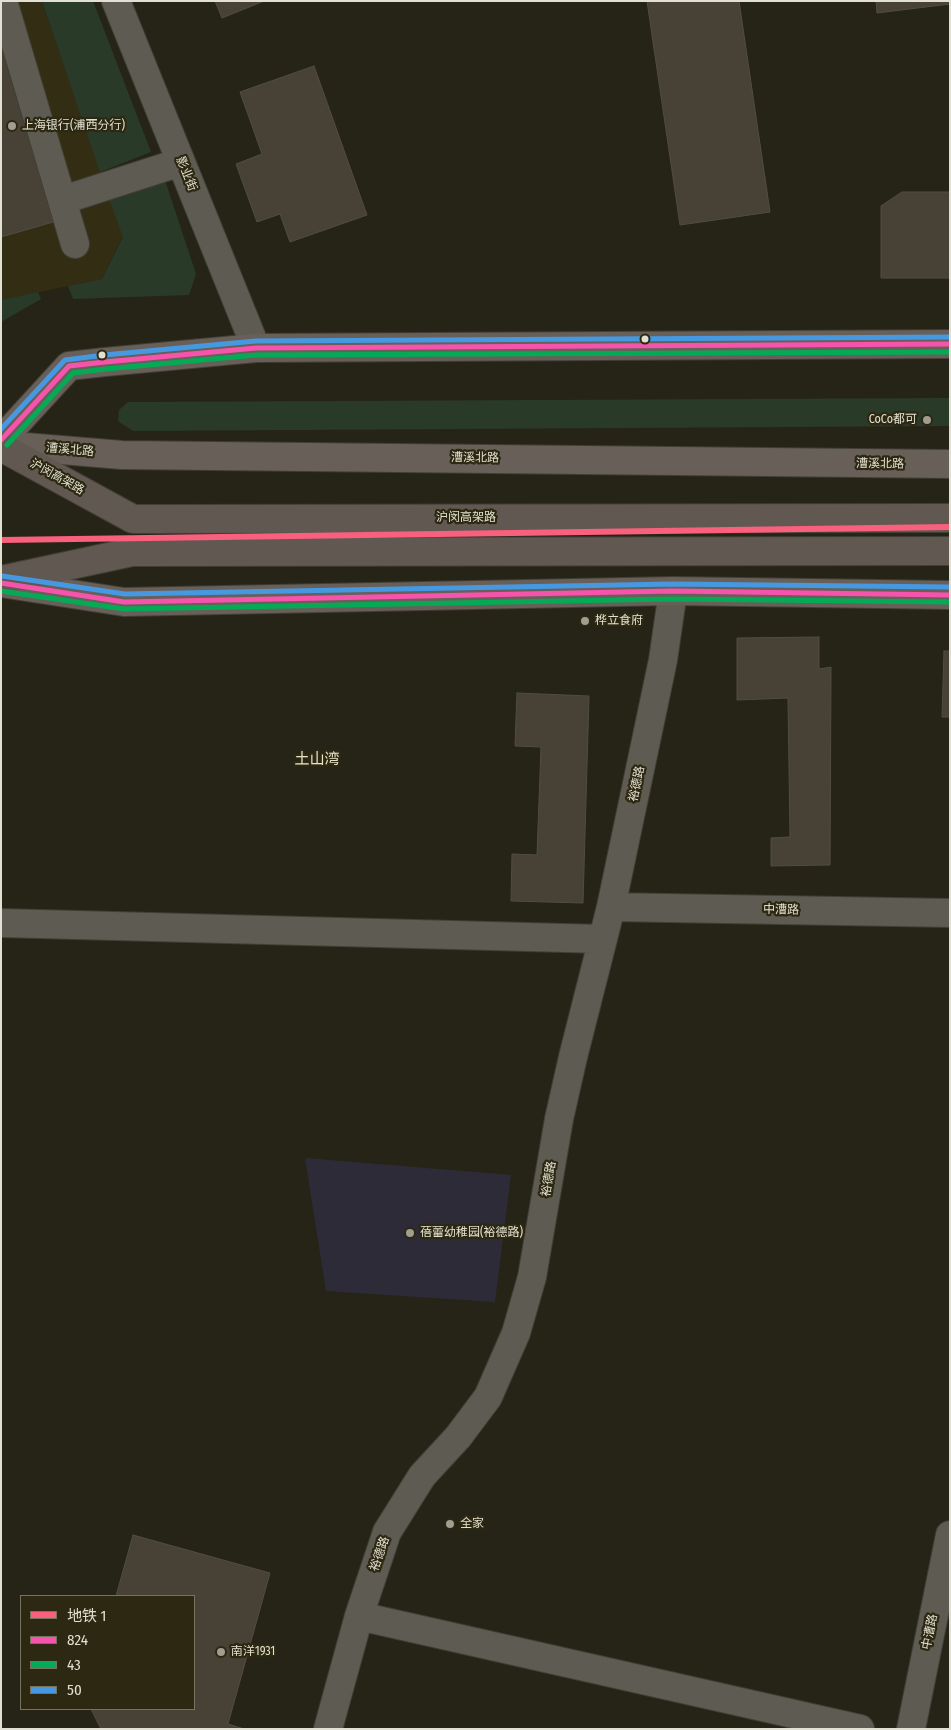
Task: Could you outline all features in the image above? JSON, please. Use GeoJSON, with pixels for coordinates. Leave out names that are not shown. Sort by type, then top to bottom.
{"type":"FeatureCollection","features":[{"type":"Feature","properties":{"kind":"highway","name":"沪闵高架路"},"geometry":{"type":"LineString","coordinates":[[1,446],[133,519],[950,518]]}},
{"type":"Feature","properties":{"kind":"highway"},"geometry":{"type":"LineString","coordinates":[[1,582],[132,552],[950,551]]}},
{"type":"Feature","properties":{"kind":"main road"},"geometry":{"type":"LineString","coordinates":[[1,440],[69,366],[256,348],[950,344]]}},
{"type":"Feature","properties":{"kind":"main road","name":"漕溪北路"},"geometry":{"type":"LineString","coordinates":[[1,446],[122,455],[950,464]]}},
{"type":"Feature","properties":{"kind":"main road"},"geometry":{"type":"LineString","coordinates":[[1,582],[124,602],[673,591],[950,595]]}},
{"type":"Feature","properties":{"kind":"street"},"geometry":{"type":"LineString","coordinates":[[3,1],[76,244]]}},
{"type":"Feature","properties":{"kind":"street","name":"影业街"},"geometry":{"type":"LineString","coordinates":[[116,1],[256,348]]}},
{"type":"Feature","properties":{"kind":"street"},"geometry":{"type":"LineString","coordinates":[[62,200],[181,162]]}},
{"type":"Feature","properties":{"kind":"street","name":"裕德路"},"geometry":{"type":"LineString","coordinates":[[328,1729],[359,1616],[387,1532],[422,1476],[458,1437],[488,1397],[516,1333],[532,1277],[565,1093],[612,907],[663,660],[673,591]]}},
{"type":"Feature","properties":{"kind":"street","name":"中漕路"},"geometry":{"type":"LineString","coordinates":[[612,907],[950,913]]}},
{"type":"Feature","properties":{"kind":"street"},"geometry":{"type":"LineString","coordinates":[[1,923],[603,939]]}},
{"type":"Feature","properties":{"kind":"street","name":"中漕路"},"geometry":{"type":"LineString","coordinates":[[911,1729],[950,1535]]}},
{"type":"Feature","properties":{"kind":"street"},"geometry":{"type":"LineString","coordinates":[[359,1616],[860,1729]]}},
{"type":"Feature","properties":{"kind":"shaded area"},"geometry":{"type":"Polygon","coordinates":[[[1,1],[42,1],[123,236],[102,279],[1,300],[1,1]]]}},
{"type":"Feature","properties":{"kind":"shaded area","name":"蓓蕾幼稚园(裕德路)"},"geometry":{"type":"Polygon","coordinates":[[[305,1158],[511,1175],[495,1302],[326,1291],[305,1158]]]}},
{"type":"Feature","properties":{"kind":"green space"},"geometry":{"type":"Polygon","coordinates":[[[42,1],[93,1],[151,152],[100,172],[42,1]]]}},
{"type":"Feature","properties":{"kind":"green space"},"geometry":{"type":"Polygon","coordinates":[[[165,180],[196,274],[189,295],[73,299],[68,286],[102,279],[123,237],[109,199],[165,180]]]}},
{"type":"Feature","properties":{"kind":"green space"},"geometry":{"type":"Polygon","coordinates":[[[38,292],[41,299],[1,322],[1,300],[38,292]]]}},
{"type":"Feature","properties":{"kind":"green space"},"geometry":{"type":"Polygon","coordinates":[[[950,398],[950,426],[133,431],[118,421],[119,410],[128,402],[950,398]]]}},
{"type":"Feature","properties":{"kind":"building"},"geometry":{"type":"Polygon","coordinates":[[[215,1],[264,1],[222,18],[215,1]]]}},
{"type":"Feature","properties":{"kind":"building"},"geometry":{"type":"Polygon","coordinates":[[[647,1],[739,1],[770,212],[680,225],[647,1]]]}},
{"type":"Feature","properties":{"kind":"building"},"geometry":{"type":"Polygon","coordinates":[[[876,1],[950,1],[950,4],[877,13],[876,1]]]}},
{"type":"Feature","properties":{"kind":"building"},"geometry":{"type":"Polygon","coordinates":[[[1,42],[53,222],[1,237],[1,42]]]}},
{"type":"Feature","properties":{"kind":"building"},"geometry":{"type":"Polygon","coordinates":[[[314,66],[367,215],[290,242],[280,214],[257,222],[236,164],[262,154],[240,92],[314,66]]]}},
{"type":"Feature","properties":{"kind":"building"},"geometry":{"type":"Polygon","coordinates":[[[902,192],[950,192],[950,278],[881,278],[881,206],[902,192]]]}},
{"type":"Feature","properties":{"kind":"building"},"geometry":{"type":"Polygon","coordinates":[[[819,637],[819,669],[831,667],[830,865],[771,866],[771,838],[790,837],[788,698],[737,700],[737,638],[819,637]]]}},
{"type":"Feature","properties":{"kind":"building"},"geometry":{"type":"Polygon","coordinates":[[[944,651],[950,651],[950,717],[942,717],[944,651]]]}},
{"type":"Feature","properties":{"kind":"building"},"geometry":{"type":"Polygon","coordinates":[[[517,693],[589,696],[583,903],[511,901],[512,854],[537,855],[541,747],[515,746],[517,693]]]}},
{"type":"Feature","properties":{"kind":"building","name":"南洋1931"},"geometry":{"type":"Polygon","coordinates":[[[133,1535],[270,1573],[228,1724],[244,1729],[101,1729],[92,1710],[195,1710],[195,1595],[116,1595],[133,1535]]]}},
{"type":"Feature","properties":{"kind":"metro line","name":"1"},"geometry":{"type":"LineString","coordinates":[[1,540],[950,527]]}},
{"type":"Feature","properties":{"kind":"transit line","name":"50"},"geometry":{"type":"LineString","coordinates":[[1,429],[65,360],[104,355],[256,341],[950,337]]}},
{"type":"Feature","properties":{"kind":"transit line","name":"824"},"geometry":{"type":"LineString","coordinates":[[1,440],[69,366],[105,362],[256,348],[950,344]]}},
{"type":"Feature","properties":{"kind":"transit line","name":"43"},"geometry":{"type":"LineString","coordinates":[[7,445],[73,373],[106,369],[256,355],[950,352]]}},
{"type":"Feature","properties":{"kind":"transit line","name":"50"},"geometry":{"type":"LineString","coordinates":[[2,576],[125,594],[673,584],[950,587]]}},
{"type":"Feature","properties":{"kind":"transit line","name":"824"},"geometry":{"type":"LineString","coordinates":[[1,583],[124,602],[673,591],[950,595]]}},
{"type":"Feature","properties":{"kind":"transit line","name":"43"},"geometry":{"type":"LineString","coordinates":[[1,591],[124,609],[673,599],[950,602]]}},
{"type":"Feature","properties":{"kind":"place","name":"上海银行(浦西分行)"},"geometry":{"type":"Point","coordinates":[12,126]}},
{"type":"Feature","properties":{"kind":"place","name":"CoCo都可"},"geometry":{"type":"Point","coordinates":[927,420]}},
{"type":"Feature","properties":{"kind":"place","name":"桦立食府"},"geometry":{"type":"Point","coordinates":[585,621]}},
{"type":"Feature","properties":{"kind":"place","name":"蓓蕾幼稚园(裕德路)"},"geometry":{"type":"Point","coordinates":[410,1233]}},
{"type":"Feature","properties":{"kind":"place","name":"全家"},"geometry":{"type":"Point","coordinates":[450,1524]}},
{"type":"Feature","properties":{"kind":"place","name":"南洋1931"},"geometry":{"type":"Point","coordinates":[221,1652]}},
{"type":"Feature","properties":{"kind":"district","name":"土山湾"},"geometry":{"type":"Point","coordinates":[317,760]}}]}
